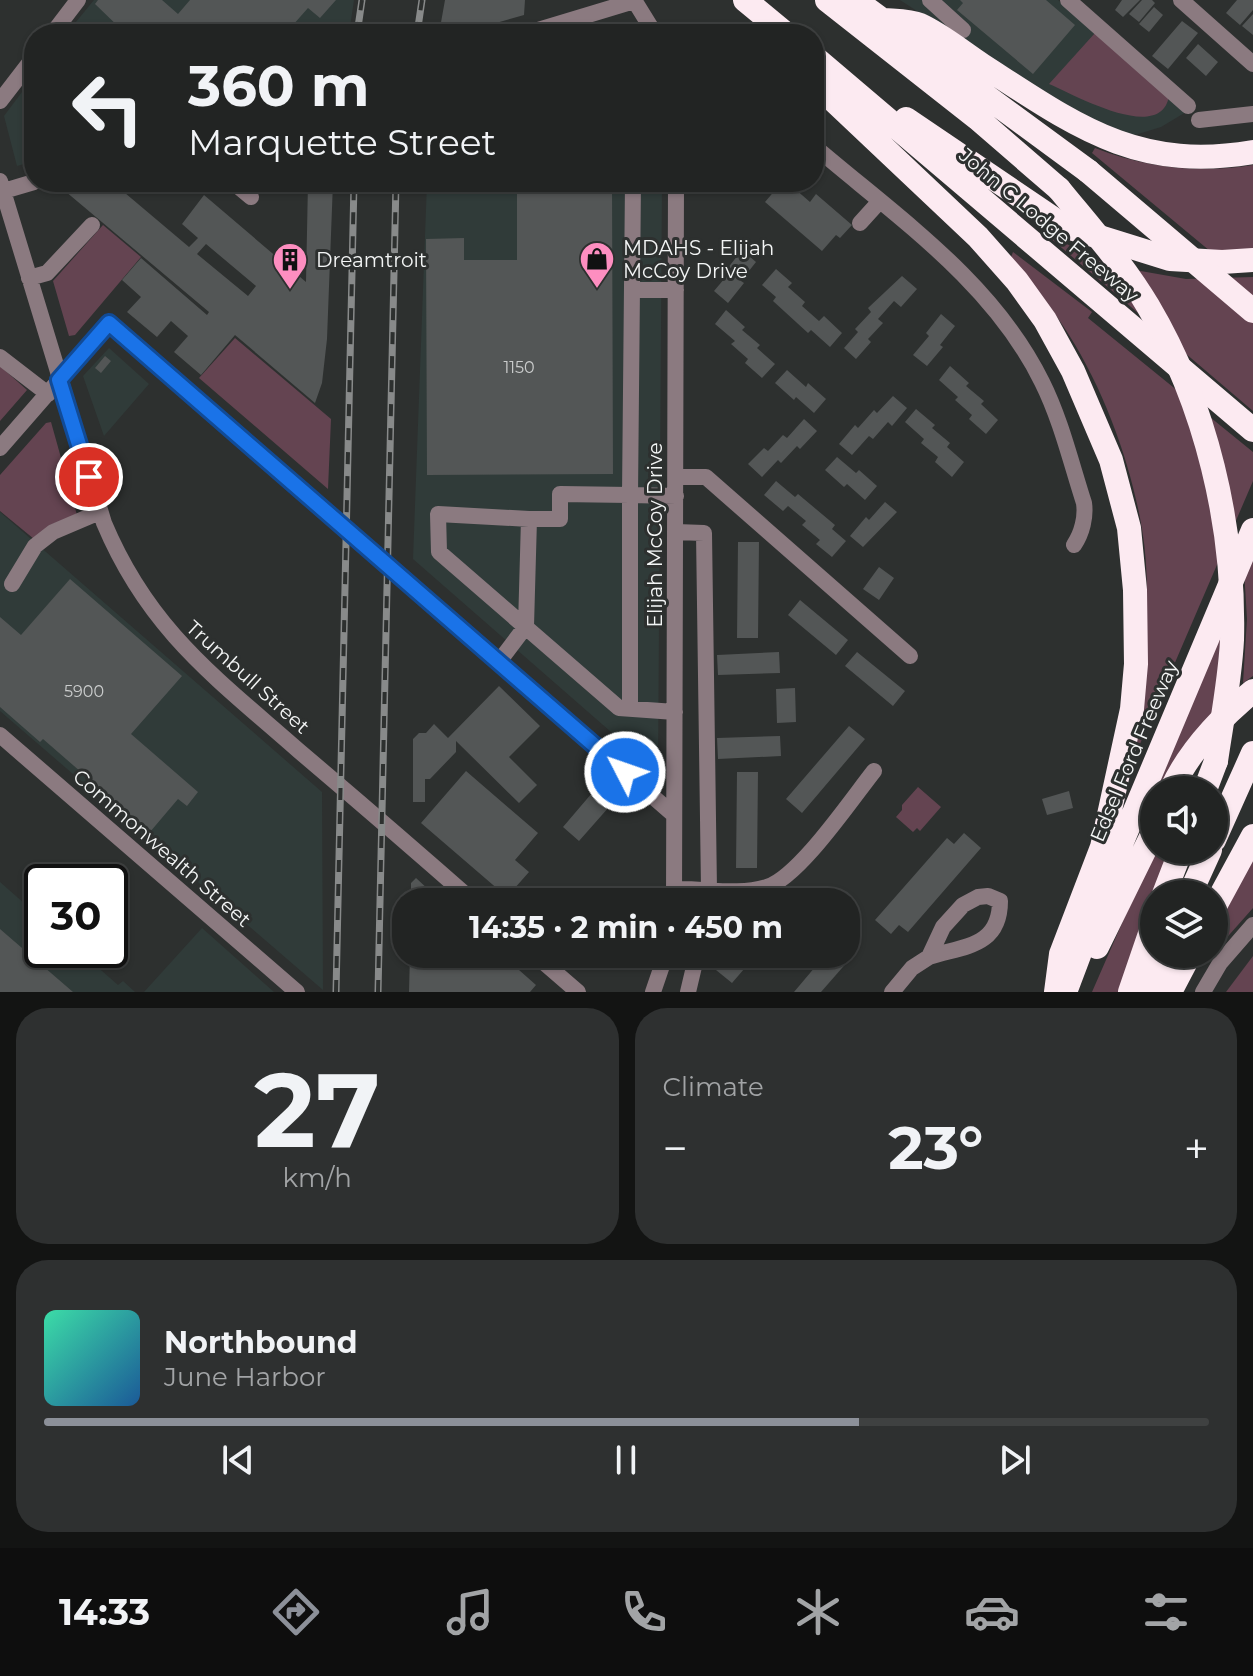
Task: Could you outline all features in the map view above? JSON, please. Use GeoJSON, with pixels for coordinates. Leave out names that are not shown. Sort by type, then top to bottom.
{"type":"FeatureCollection","features":[{"type":"Feature","properties":{"kind":"highway"},"geometry":{"type":"LineString","coordinates":[[735,0],[757,24]]}},
{"type":"Feature","properties":{"kind":"highway"},"geometry":{"type":"LineString","coordinates":[[745,0],[774,24]]}},
{"type":"Feature","properties":{"kind":"highway"},"geometry":{"type":"LineString","coordinates":[[827,0],[977,118],[1059,189],[1107,247],[1147,305],[1166,340],[1202,427],[1224,520],[1232,602],[1229,678],[1216,761],[1210,776]]}},
{"type":"Feature","properties":{"kind":"highway"},"geometry":{"type":"LineString","coordinates":[[855,0],[1088,171],[1253,311]]}},
{"type":"Feature","properties":{"kind":"highway"},"geometry":{"type":"LineString","coordinates":[[884,20],[919,24],[1038,101],[1107,140],[1171,156],[1212,157],[1253,152]]}},
{"type":"Feature","properties":{"kind":"highway","name":"John C Lodge Freeway"},"geometry":{"type":"LineString","coordinates":[[824,65],[852,88],[1026,265],[1253,430]]}},
{"type":"Feature","properties":{"kind":"highway"},"geometry":{"type":"LineString","coordinates":[[852,88],[924,129],[1064,226],[1170,259],[1253,260]]}},
{"type":"Feature","properties":{"kind":"highway"},"geometry":{"type":"LineString","coordinates":[[824,91],[978,237],[1026,265],[1045,320],[1096,419],[1111,460],[1129,528],[1135,590],[1136,664],[1132,709],[1102,847],[1061,954],[1056,992]]}},
{"type":"Feature","properties":{"kind":"highway","name":"Edsel Ford Freeway"},"geometry":{"type":"LineString","coordinates":[[1065,992],[1121,844],[1253,530]]}},
{"type":"Feature","properties":{"kind":"highway"},"geometry":{"type":"LineString","coordinates":[[1178,776],[1207,735],[1253,691]]}},
{"type":"Feature","properties":{"kind":"highway"},"geometry":{"type":"LineString","coordinates":[[1228,809],[1253,753]]}},
{"type":"Feature","properties":{"kind":"highway"},"geometry":{"type":"LineString","coordinates":[[1228,882],[1253,836]]}},
{"type":"Feature","properties":{"kind":"highway"},"geometry":{"type":"LineString","coordinates":[[1075,992],[1140,860]]}},
{"type":"Feature","properties":{"kind":"highway"},"geometry":{"type":"LineString","coordinates":[[1130,992],[1140,963]]}},
{"type":"Feature","properties":{"kind":"highway"},"geometry":{"type":"LineString","coordinates":[[1146,992],[1157,968]]}},
{"type":"Feature","properties":{"kind":"highway"},"geometry":{"type":"LineString","coordinates":[[1170,992],[1183,968]]}},
{"type":"Feature","properties":{"kind":"street"},"geometry":{"type":"LineString","coordinates":[[60,24],[78,0]]}},
{"type":"Feature","properties":{"kind":"street"},"geometry":{"type":"LineString","coordinates":[[557,24],[634,0],[649,24]]}},
{"type":"Feature","properties":{"kind":"street"},"geometry":{"type":"LineString","coordinates":[[930,0],[963,30]]}},
{"type":"Feature","properties":{"kind":"street"},"geometry":{"type":"LineString","coordinates":[[1068,0],[1188,106]]}},
{"type":"Feature","properties":{"kind":"street"},"geometry":{"type":"LineString","coordinates":[[1181,0],[1253,64]]}},
{"type":"Feature","properties":{"kind":"street"},"geometry":{"type":"LineString","coordinates":[[0,101],[24,70]]}},
{"type":"Feature","properties":{"kind":"street"},"geometry":{"type":"LineString","coordinates":[[1199,120],[1253,114]]}},
{"type":"Feature","properties":{"kind":"street"},"geometry":{"type":"LineString","coordinates":[[824,155],[972,283],[998,313],[1027,355],[1053,408],[1084,503],[1085,513],[1074,545]]}},
{"type":"Feature","properties":{"kind":"street"},"geometry":{"type":"LineString","coordinates":[[1,188],[24,184]]}},
{"type":"Feature","properties":{"kind":"street","name":"Trumbull Street"},"geometry":{"type":"LineString","coordinates":[[1,188],[100,512],[112,544],[133,583],[168,632],[193,659],[458,888]]}},
{"type":"Feature","properties":{"kind":"street"},"geometry":{"type":"LineString","coordinates":[[245,192],[251,197]]}},
{"type":"Feature","properties":{"kind":"street"},"geometry":{"type":"LineString","coordinates":[[630,709],[633,192]]}},
{"type":"Feature","properties":{"kind":"street","name":"Elijah McCoy Drive"},"geometry":{"type":"LineString","coordinates":[[674,888],[676,192]]}},
{"type":"Feature","properties":{"kind":"street"},"geometry":{"type":"LineString","coordinates":[[860,223],[879,202]]}},
{"type":"Feature","properties":{"kind":"street"},"geometry":{"type":"LineString","coordinates":[[29,278],[47,273],[92,225]]}},
{"type":"Feature","properties":{"kind":"street"},"geometry":{"type":"LineString","coordinates":[[632,290],[676,290]]}},
{"type":"Feature","properties":{"kind":"street"},"geometry":{"type":"LineString","coordinates":[[0,448],[109,323],[674,815]]}},
{"type":"Feature","properties":{"kind":"street"},"geometry":{"type":"LineString","coordinates":[[0,357],[48,394]]}},
{"type":"Feature","properties":{"kind":"street"},"geometry":{"type":"LineString","coordinates":[[676,477],[706,477],[910,656]]}},
{"type":"Feature","properties":{"kind":"street"},"geometry":{"type":"LineString","coordinates":[[675,712],[619,708],[439,552],[438,514],[560,519],[560,494],[676,496]]}},
{"type":"Feature","properties":{"kind":"street"},"geometry":{"type":"LineString","coordinates":[[12,584],[35,546],[53,532],[100,512]]}},
{"type":"Feature","properties":{"kind":"street"},"geometry":{"type":"LineString","coordinates":[[498,663],[526,626],[529,519]]}},
{"type":"Feature","properties":{"kind":"street"},"geometry":{"type":"LineString","coordinates":[[676,532],[704,533],[709,888]]}},
{"type":"Feature","properties":{"kind":"street","name":"Commonwealth Street"},"geometry":{"type":"LineString","coordinates":[[0,735],[297,992]]}},
{"type":"Feature","properties":{"kind":"street"},"geometry":{"type":"LineString","coordinates":[[764,888],[790,873],[874,771]]}},
{"type":"Feature","properties":{"kind":"street"},"geometry":{"type":"LineString","coordinates":[[892,992],[912,968],[929,957],[978,943],[996,925],[1000,901],[988,896],[978,897],[963,905],[943,927],[929,957]]}},
{"type":"Feature","properties":{"kind":"street"},"geometry":{"type":"LineString","coordinates":[[1203,992],[1220,963],[1253,925]]}},
{"type":"Feature","properties":{"kind":"street"},"geometry":{"type":"LineString","coordinates":[[550,968],[578,992]]}},
{"type":"Feature","properties":{"kind":"street"},"geometry":{"type":"LineString","coordinates":[[653,992],[661,968]]}},
{"type":"Feature","properties":{"kind":"street"},"geometry":{"type":"LineString","coordinates":[[688,992],[694,968]]}},
{"type":"Feature","properties":{"kind":"shaded area"},"geometry":{"type":"Polygon","coordinates":[[[94,0],[354,0],[350,24],[74,24],[94,0]]]}},
{"type":"Feature","properties":{"kind":"shaded area"},"geometry":{"type":"Polygon","coordinates":[[[900,0],[1058,0],[1186,112],[1161,127],[1135,135],[1121,133],[1069,110],[900,0]]]}},
{"type":"Feature","properties":{"kind":"shaded area"},"geometry":{"type":"Polygon","coordinates":[[[1095,33],[1169,96],[1163,110],[1151,116],[1116,112],[1049,84],[1095,33]]]}},
{"type":"Feature","properties":{"kind":"shaded area"},"geometry":{"type":"Polygon","coordinates":[[[24,89],[24,164],[17,166],[4,116],[24,89]]]}},
{"type":"Feature","properties":{"kind":"shaded area"},"geometry":{"type":"Polygon","coordinates":[[[1095,148],[1154,165],[1213,169],[1253,165],[1253,254],[1216,256],[1092,153],[1095,148]]]}},
{"type":"Feature","properties":{"kind":"shaded area"},"geometry":{"type":"Polygon","coordinates":[[[427,192],[662,192],[658,773],[413,559],[427,192]]]}},
{"type":"Feature","properties":{"kind":"shaded area"},"geometry":{"type":"Polygon","coordinates":[[[103,225],[141,257],[75,335],[69,336],[53,281],[103,225]]]}},
{"type":"Feature","properties":{"kind":"shaded area"},"geometry":{"type":"Polygon","coordinates":[[[1042,231],[1107,265],[1186,279],[1253,277],[1253,411],[1042,231]]]}},
{"type":"Feature","properties":{"kind":"shaded area"},"geometry":{"type":"Polygon","coordinates":[[[1013,252],[1092,312],[1088,318],[1253,452],[1253,481],[1140,744],[1136,743],[1147,582],[1142,529],[1131,479],[1115,429],[1094,380],[1056,315],[1011,257],[1013,252]]]}},
{"type":"Feature","properties":{"kind":"shaded area"},"geometry":{"type":"Polygon","coordinates":[[[235,338],[331,419],[328,489],[199,378],[235,338]]]}},
{"type":"Feature","properties":{"kind":"shaded area"},"geometry":{"type":"Polygon","coordinates":[[[109,348],[149,384],[104,436],[83,376],[109,348]]]}},
{"type":"Feature","properties":{"kind":"shaded area"},"geometry":{"type":"Polygon","coordinates":[[[0,366],[27,390],[0,421],[0,366]]]}},
{"type":"Feature","properties":{"kind":"shaded area"},"geometry":{"type":"Polygon","coordinates":[[[51,422],[77,515],[50,525],[34,539],[0,511],[0,475],[46,423],[51,422]]]}},
{"type":"Feature","properties":{"kind":"shaded area"},"geometry":{"type":"Polygon","coordinates":[[[0,512],[322,792],[323,990],[0,711],[0,512]]]}},
{"type":"Feature","properties":{"kind":"shaded area"},"geometry":{"type":"Polygon","coordinates":[[[1253,549],[1253,676],[1243,683],[1247,619],[1244,569],[1253,549]]]}},
{"type":"Feature","properties":{"kind":"shaded area"},"geometry":{"type":"Polygon","coordinates":[[[1221,633],[1214,713],[1167,776],[1161,776],[1221,633]]]}},
{"type":"Feature","properties":{"kind":"shaded area"},"geometry":{"type":"Polygon","coordinates":[[[918,787],[941,807],[920,831],[917,828],[913,832],[896,817],[918,787]]]}},
{"type":"Feature","properties":{"kind":"shaded area"},"geometry":{"type":"Polygon","coordinates":[[[1253,855],[1253,908],[1228,936],[1228,901],[1253,855]]]}},
{"type":"Feature","properties":{"kind":"shaded area"},"geometry":{"type":"Polygon","coordinates":[[[1148,864],[1168,864],[1161,880],[1141,880],[1148,864]]]}},
{"type":"Feature","properties":{"kind":"shaded area"},"geometry":{"type":"Polygon","coordinates":[[[0,882],[24,903],[24,968],[99,968],[118,985],[123,981],[135,992],[0,992],[0,882]]]}},
{"type":"Feature","properties":{"kind":"shaded area"},"geometry":{"type":"Polygon","coordinates":[[[1140,882],[1140,941],[1121,992],[1092,992],[1140,882]]]}},
{"type":"Feature","properties":{"kind":"shaded area"},"geometry":{"type":"Polygon","coordinates":[[[202,928],[274,992],[144,992],[202,928]]]}},
{"type":"Feature","properties":{"kind":"shaded area"},"geometry":{"type":"Polygon","coordinates":[[[1253,956],[1253,992],[1226,992],[1253,956]]]}},
{"type":"Feature","properties":{"kind":"building"},"geometry":{"type":"Polygon","coordinates":[[[98,0],[162,0],[178,14],[190,0],[336,0],[320,18],[308,8],[294,24],[116,24],[95,4],[98,0]]]}},
{"type":"Feature","properties":{"kind":"building"},"geometry":{"type":"Polygon","coordinates":[[[445,0],[525,0],[524,15],[493,24],[441,24],[445,0]]]}},
{"type":"Feature","properties":{"kind":"building"},"geometry":{"type":"Polygon","coordinates":[[[960,0],[1046,0],[1075,25],[1033,74],[957,10],[963,3],[960,0]]]}},
{"type":"Feature","properties":{"kind":"building"},"geometry":{"type":"Polygon","coordinates":[[[1122,0],[1140,0],[1123,17],[1115,10],[1122,0]]]}},
{"type":"Feature","properties":{"kind":"building"},"geometry":{"type":"Polygon","coordinates":[[[1142,0],[1155,3],[1139,22],[1129,14],[1142,0]]]}},
{"type":"Feature","properties":{"kind":"building"},"geometry":{"type":"Polygon","coordinates":[[[1237,0],[1253,0],[1253,10],[1240,25],[1226,13],[1237,0]]]}},
{"type":"Feature","properties":{"kind":"building"},"geometry":{"type":"Polygon","coordinates":[[[1154,7],[1163,15],[1149,32],[1139,24],[1154,7]]]}},
{"type":"Feature","properties":{"kind":"building"},"geometry":{"type":"Polygon","coordinates":[[[1253,14],[1253,35],[1242,26],[1253,14]]]}},
{"type":"Feature","properties":{"kind":"building"},"geometry":{"type":"Polygon","coordinates":[[[1182,21],[1198,33],[1168,69],[1152,56],[1182,21]]]}},
{"type":"Feature","properties":{"kind":"building"},"geometry":{"type":"Polygon","coordinates":[[[1198,44],[1218,62],[1206,76],[1186,58],[1198,44]]]}},
{"type":"Feature","properties":{"kind":"building","name":"Dreamtroit"},"geometry":{"type":"Polygon","coordinates":[[[66,192],[124,192],[189,247],[198,238],[182,224],[204,195],[306,282],[308,192],[333,192],[327,339],[322,383],[315,403],[235,335],[201,375],[174,352],[188,336],[171,321],[157,337],[127,312],[141,297],[122,280],[141,258],[207,315],[209,312],[66,192]],[[206,244],[197,254],[248,296],[256,286],[206,244]]]}},
{"type":"Feature","properties":{"kind":"building"},"geometry":{"type":"Polygon","coordinates":[[[517,192],[612,192],[613,474],[427,475],[426,239],[464,238],[464,260],[517,260],[517,192]]]}},
{"type":"Feature","properties":{"kind":"building"},"geometry":{"type":"Polygon","coordinates":[[[774,192],[798,192],[810,202],[816,194],[852,225],[840,238],[836,235],[822,251],[765,202],[774,192]]]}},
{"type":"Feature","properties":{"kind":"building"},"geometry":{"type":"Polygon","coordinates":[[[742,250],[756,262],[728,303],[714,291],[730,272],[727,269],[742,250]]]}},
{"type":"Feature","properties":{"kind":"building"},"geometry":{"type":"Polygon","coordinates":[[[776,269],[792,283],[788,287],[805,302],[802,306],[819,321],[824,316],[842,333],[830,347],[811,330],[808,333],[773,301],[776,297],[762,285],[776,269]]]}},
{"type":"Feature","properties":{"kind":"building"},"geometry":{"type":"Polygon","coordinates":[[[902,276],[917,289],[901,307],[894,301],[878,319],[883,323],[868,339],[871,342],[856,359],[844,348],[858,332],[855,329],[871,312],[868,308],[902,276]]]}},
{"type":"Feature","properties":{"kind":"building"},"geometry":{"type":"Polygon","coordinates":[[[726,310],[745,327],[742,330],[760,345],[757,348],[775,364],[762,378],[745,363],[748,359],[731,344],[735,341],[715,324],[726,310]]]}},
{"type":"Feature","properties":{"kind":"building"},"geometry":{"type":"Polygon","coordinates":[[[941,314],[955,326],[927,366],[913,355],[929,336],[926,333],[941,314]]]}},
{"type":"Feature","properties":{"kind":"building"},"geometry":{"type":"Polygon","coordinates":[[[105,356],[111,361],[101,373],[95,368],[105,356]]]}},
{"type":"Feature","properties":{"kind":"building"},"geometry":{"type":"Polygon","coordinates":[[[950,366],[969,383],[966,386],[984,401],[981,404],[998,420],[986,434],[969,419],[972,415],[955,400],[958,397],[939,380],[950,366]]]}},
{"type":"Feature","properties":{"kind":"building"},"geometry":{"type":"Polygon","coordinates":[[[787,370],[826,399],[814,413],[775,383],[787,370]]]}},
{"type":"Feature","properties":{"kind":"building"},"geometry":{"type":"Polygon","coordinates":[[[893,396],[907,408],[892,426],[888,422],[873,439],[869,436],[852,455],[839,444],[855,425],[858,428],[874,410],[877,413],[893,396]]]}},
{"type":"Feature","properties":{"kind":"building"},"geometry":{"type":"Polygon","coordinates":[[[916,409],[935,425],[932,428],[950,443],[947,447],[964,462],[952,477],[935,462],[938,457],[921,443],[924,439],[905,422],[916,409]]]}},
{"type":"Feature","properties":{"kind":"building"},"geometry":{"type":"Polygon","coordinates":[[[804,419],[817,431],[800,449],[797,446],[781,463],[778,460],[762,477],[748,464],[764,448],[768,451],[783,435],[787,438],[804,419]]]}},
{"type":"Feature","properties":{"kind":"building"},"geometry":{"type":"Polygon","coordinates":[[[837,457],[877,486],[865,500],[825,470],[837,457]]]}},
{"type":"Feature","properties":{"kind":"building"},"geometry":{"type":"Polygon","coordinates":[[[776,481],[795,497],[798,494],[835,525],[832,529],[846,541],[832,557],[816,544],[820,540],[802,525],[806,521],[788,506],[783,511],[764,495],[776,481]]]}},
{"type":"Feature","properties":{"kind":"building"},"geometry":{"type":"Polygon","coordinates":[[[885,502],[897,512],[863,547],[850,536],[866,517],[869,520],[885,502]]]}},
{"type":"Feature","properties":{"kind":"building"},"geometry":{"type":"Polygon","coordinates":[[[738,542],[759,542],[758,638],[737,638],[738,542]]]}},
{"type":"Feature","properties":{"kind":"building"},"geometry":{"type":"Polygon","coordinates":[[[879,567],[894,578],[879,600],[863,589],[879,567]]]}},
{"type":"Feature","properties":{"kind":"building"},"geometry":{"type":"Polygon","coordinates":[[[70,579],[182,676],[131,734],[198,792],[187,806],[178,799],[150,832],[43,739],[40,742],[0,707],[0,617],[21,635],[70,579]]]}},
{"type":"Feature","properties":{"kind":"building"},"geometry":{"type":"Polygon","coordinates":[[[800,600],[848,640],[836,655],[788,615],[800,600]]]}},
{"type":"Feature","properties":{"kind":"building"},"geometry":{"type":"Polygon","coordinates":[[[779,652],[780,673],[718,675],[717,655],[779,652]]]}},
{"type":"Feature","properties":{"kind":"building"},"geometry":{"type":"Polygon","coordinates":[[[857,652],[905,691],[893,706],[845,666],[857,652]]]}},
{"type":"Feature","properties":{"kind":"building"},"geometry":{"type":"Polygon","coordinates":[[[499,686],[540,726],[509,757],[537,785],[519,803],[456,741],[456,752],[430,779],[425,779],[425,802],[413,802],[413,739],[419,733],[426,733],[434,724],[448,738],[499,686]]]}},
{"type":"Feature","properties":{"kind":"building"},"geometry":{"type":"Polygon","coordinates":[[[795,688],[796,722],[777,723],[776,689],[795,688]]]}},
{"type":"Feature","properties":{"kind":"building"},"geometry":{"type":"Polygon","coordinates":[[[849,726],[865,739],[802,813],[786,799],[849,726]]]}},
{"type":"Feature","properties":{"kind":"building"},"geometry":{"type":"Polygon","coordinates":[[[780,736],[781,756],[718,759],[717,738],[780,736]]]}},
{"type":"Feature","properties":{"kind":"building"},"geometry":{"type":"Polygon","coordinates":[[[466,771],[538,833],[515,860],[529,872],[515,888],[497,888],[421,823],[466,771]]]}},
{"type":"Feature","properties":{"kind":"building"},"geometry":{"type":"Polygon","coordinates":[[[737,772],[758,772],[757,868],[736,868],[737,772]]]}},
{"type":"Feature","properties":{"kind":"building"},"geometry":{"type":"Polygon","coordinates":[[[1069,791],[1073,808],[1047,815],[1042,799],[1069,791]]]}},
{"type":"Feature","properties":{"kind":"building"},"geometry":{"type":"Polygon","coordinates":[[[592,793],[609,807],[579,841],[563,827],[592,793]]]}},
{"type":"Feature","properties":{"kind":"building"},"geometry":{"type":"Polygon","coordinates":[[[964,833],[981,848],[908,932],[899,925],[891,934],[875,920],[947,838],[954,844],[964,833]]]}},
{"type":"Feature","properties":{"kind":"building"},"geometry":{"type":"Polygon","coordinates":[[[416,878],[427,888],[411,888],[416,878]]]}},
{"type":"Feature","properties":{"kind":"building"},"geometry":{"type":"Polygon","coordinates":[[[0,929],[24,950],[24,968],[45,968],[73,992],[0,992],[0,929]]]}},
{"type":"Feature","properties":{"kind":"building"},"geometry":{"type":"Polygon","coordinates":[[[410,968],[517,968],[536,985],[530,992],[409,992],[410,968]]]}},
{"type":"Feature","properties":{"kind":"building"},"geometry":{"type":"Polygon","coordinates":[[[718,968],[745,968],[732,983],[716,970],[718,968]]]}},
{"type":"Feature","properties":{"kind":"building"},"geometry":{"type":"Polygon","coordinates":[[[814,968],[842,968],[821,992],[794,992],[814,968]]]}},
{"type":"Feature","properties":{"kind":"railway"},"geometry":{"type":"LineString","coordinates":[[358,24],[362,0]]}},
{"type":"Feature","properties":{"kind":"railway"},"geometry":{"type":"LineString","coordinates":[[418,24],[422,0]]}},
{"type":"Feature","properties":{"kind":"railway"},"geometry":{"type":"LineString","coordinates":[[336,992],[354,192]]}},
{"type":"Feature","properties":{"kind":"railway"},"geometry":{"type":"LineString","coordinates":[[378,992],[396,192]]}},
{"type":"Feature","properties":{"kind":"place","name":"MDAHS - Elijah McCoy Drive"},"geometry":{"type":"Point","coordinates":[597,290]}},
{"type":"Feature","properties":{"kind":"place","name":"Dreamtroit"},"geometry":{"type":"Point","coordinates":[290,291]}},
{"type":"Feature","properties":{"kind":"route"},"geometry":{"type":"LineString","coordinates":[[89,477],[59,380],[109,323],[625,772]]}}]}
